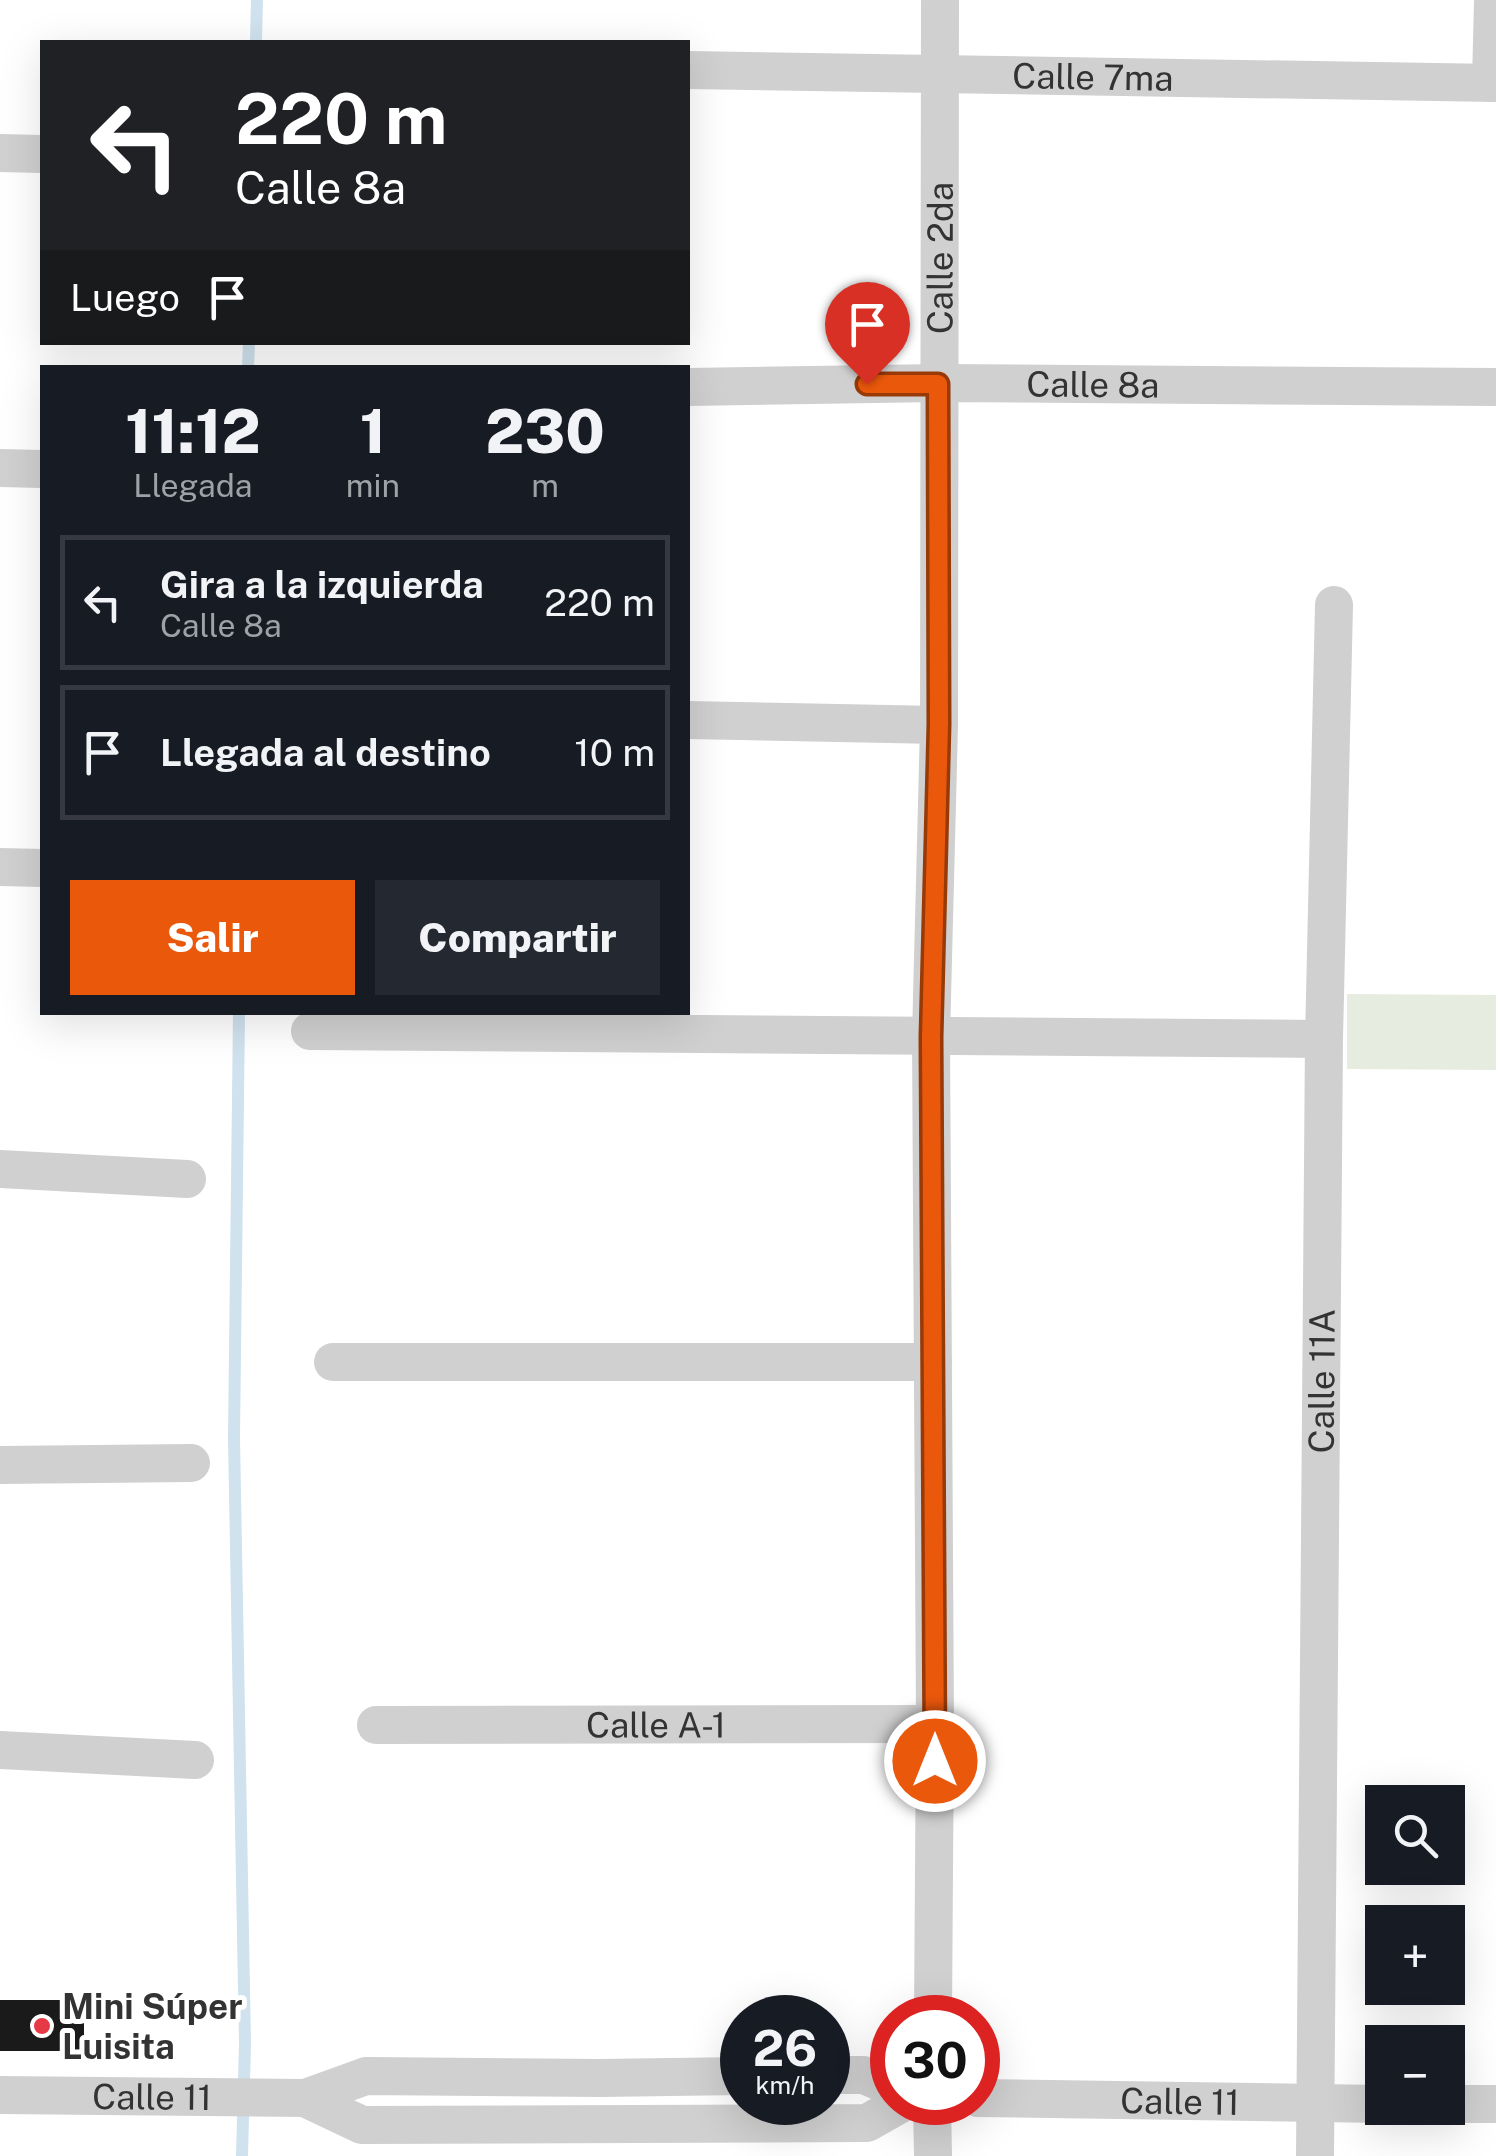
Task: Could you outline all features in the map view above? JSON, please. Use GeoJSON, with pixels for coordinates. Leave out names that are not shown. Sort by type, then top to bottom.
{"type":"FeatureCollection","features":[{"type":"Feature","properties":{"kind":"street","name":"Calle 2da"},"geometry":{"type":"LineString","coordinates":[[933,1995],[936,1724],[931,1037],[939,724],[940,0]]}},
{"type":"Feature","properties":{"kind":"street"},"geometry":{"type":"LineString","coordinates":[[1493,0],[1494,83]]}},
{"type":"Feature","properties":{"kind":"street","name":"Calle 7ma"},"geometry":{"type":"LineString","coordinates":[[690,70],[1494,83]]}},
{"type":"Feature","properties":{"kind":"street"},"geometry":{"type":"LineString","coordinates":[[0,153],[40,154]]}},
{"type":"Feature","properties":{"kind":"street","name":"Calle 8a"},"geometry":{"type":"LineString","coordinates":[[690,387],[1496,387]]}},
{"type":"Feature","properties":{"kind":"street"},"geometry":{"type":"LineString","coordinates":[[0,468],[40,469]]}},
{"type":"Feature","properties":{"kind":"street","name":"Calle 11A"},"geometry":{"type":"LineString","coordinates":[[1315,2156],[1324,1039],[1334,605]]}},
{"type":"Feature","properties":{"kind":"street"},"geometry":{"type":"LineString","coordinates":[[690,720],[939,724]]}},
{"type":"Feature","properties":{"kind":"street"},"geometry":{"type":"LineString","coordinates":[[0,868],[40,868]]}},
{"type":"Feature","properties":{"kind":"street"},"geometry":{"type":"LineString","coordinates":[[310,1031],[1324,1039]]}},
{"type":"Feature","properties":{"kind":"street"},"geometry":{"type":"LineString","coordinates":[[0,1169],[187,1179]]}},
{"type":"Feature","properties":{"kind":"street"},"geometry":{"type":"LineString","coordinates":[[333,1362],[933,1362]]}},
{"type":"Feature","properties":{"kind":"street"},"geometry":{"type":"LineString","coordinates":[[0,1465],[191,1464]]}},
{"type":"Feature","properties":{"kind":"street","name":"Calle A-1"},"geometry":{"type":"LineString","coordinates":[[376,1725],[936,1724]]}},
{"type":"Feature","properties":{"kind":"street"},"geometry":{"type":"LineString","coordinates":[[0,1750],[195,1760]]}},
{"type":"Feature","properties":{"kind":"street","name":"Calle 11"},"geometry":{"type":"LineString","coordinates":[[0,2096],[288,2098],[366,2076],[720,2076]]}},
{"type":"Feature","properties":{"kind":"street"},"geometry":{"type":"LineString","coordinates":[[600,2078],[600,2123]]}},
{"type":"Feature","properties":{"kind":"street","name":"Calle 11"},"geometry":{"type":"LineString","coordinates":[[288,2098],[362,2125],[870,2122]]}},
{"type":"Feature","properties":{"kind":"street","name":"Calle 11"},"geometry":{"type":"LineString","coordinates":[[1000,2098],[1365,2104]]}},
{"type":"Feature","properties":{"kind":"street"},"geometry":{"type":"LineString","coordinates":[[1465,2104],[1496,2104]]}},
{"type":"Feature","properties":{"kind":"street"},"geometry":{"type":"LineString","coordinates":[[932,2125],[933,2156]]}},
{"type":"Feature","properties":{"kind":"shaded area"},"geometry":{"type":"Polygon","coordinates":[[[1347,994],[1496,995],[1496,1070],[1347,1069],[1347,994]]]}},
{"type":"Feature","properties":{"kind":"building","name":"Mini Súper Luisita"},"geometry":{"type":"Polygon","coordinates":[[[0,2000],[84,2000],[84,2051],[0,2051],[0,2000]]]}},
{"type":"Feature","properties":{"kind":"waterway"},"geometry":{"type":"LineString","coordinates":[[256,40],[257,0]]}},
{"type":"Feature","properties":{"kind":"waterway"},"geometry":{"type":"LineString","coordinates":[[248,365],[249,345]]}},
{"type":"Feature","properties":{"kind":"waterway"},"geometry":{"type":"LineString","coordinates":[[239,1015],[234,1438],[245,2044],[242,2156]]}},
{"type":"Feature","properties":{"kind":"place","name":"Mini Súper Luisita"},"geometry":{"type":"Point","coordinates":[42,2026]}},
{"type":"Feature","properties":{"kind":"route"},"geometry":{"type":"LineString","coordinates":[[867,384],[938,384],[939,724],[931,1037],[935,1761]]}}]}
